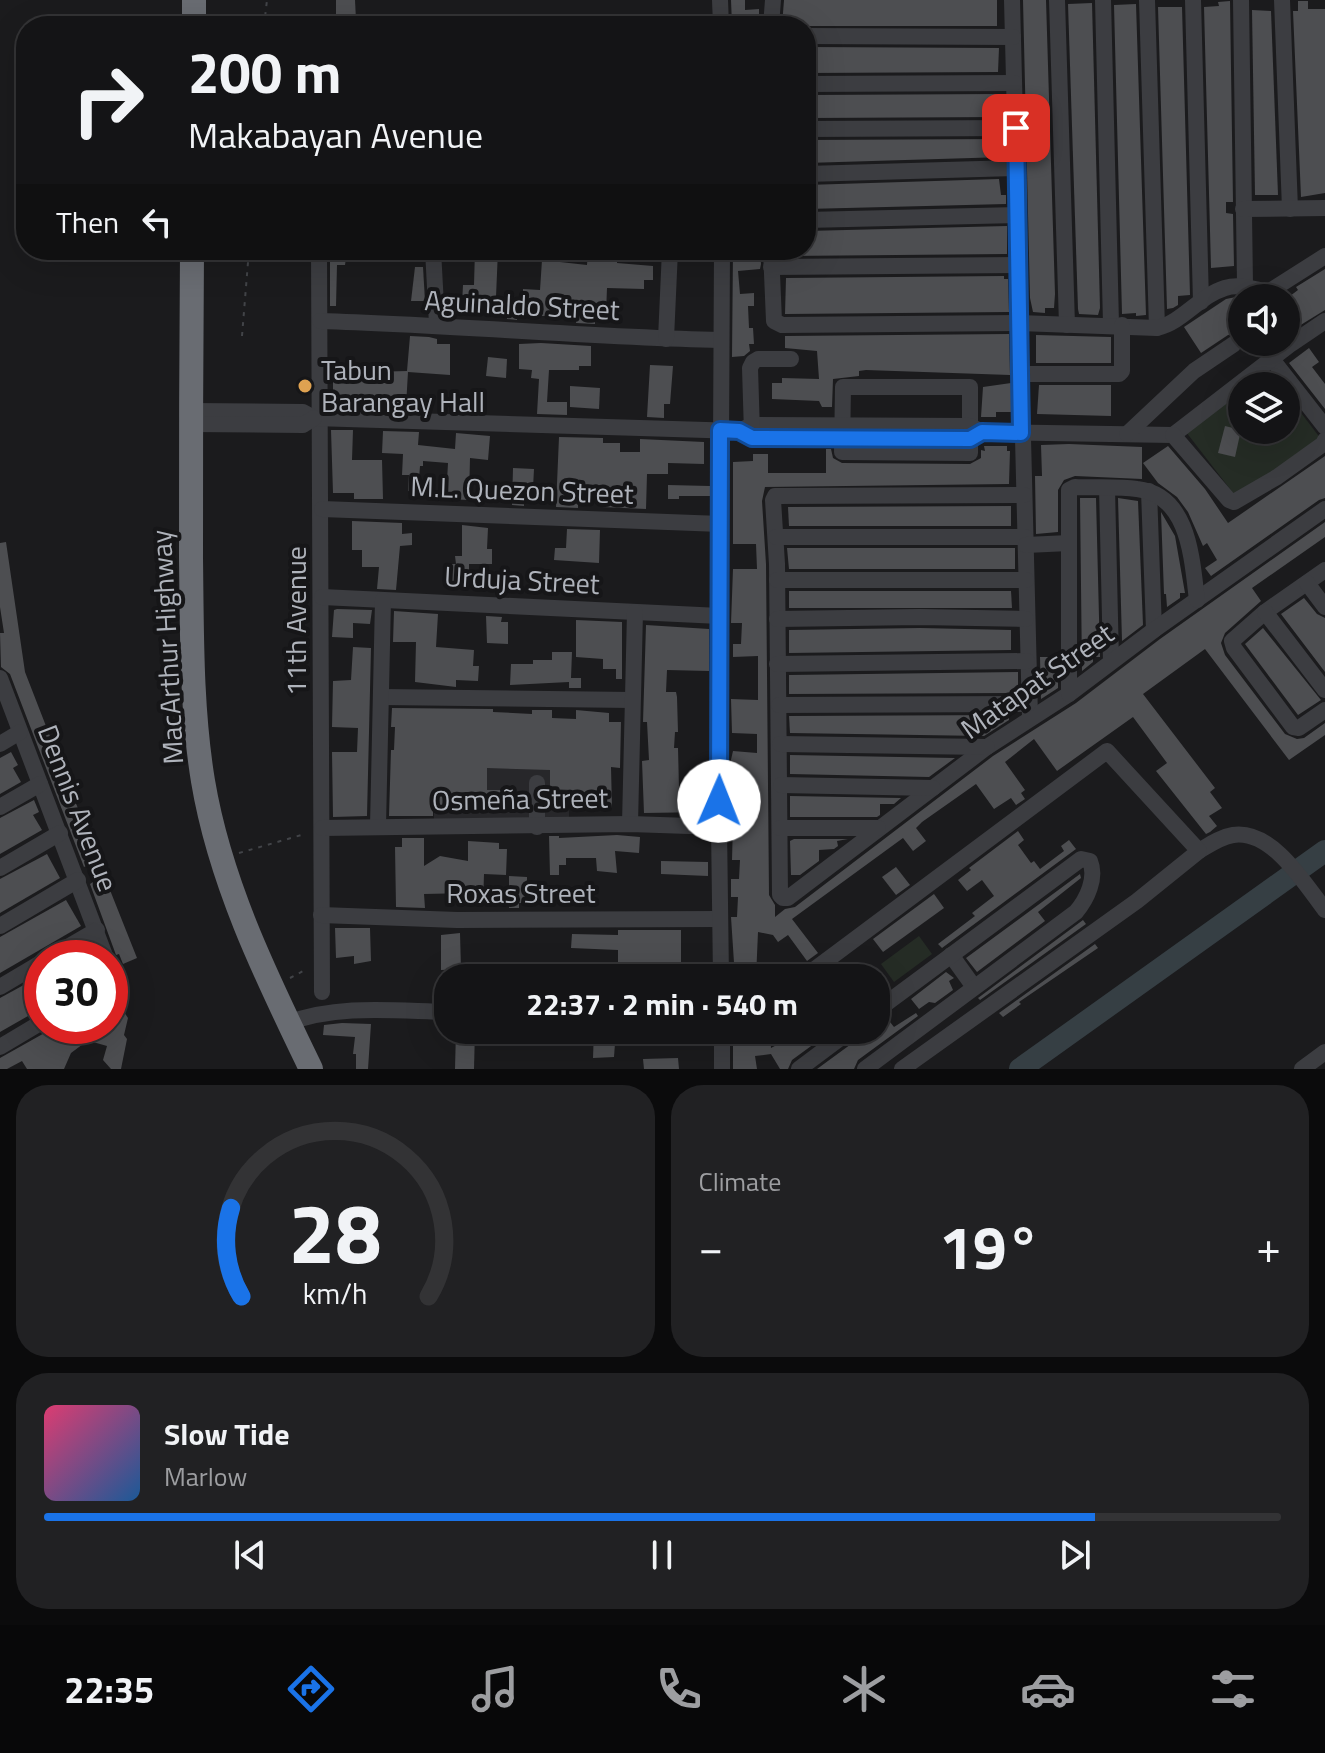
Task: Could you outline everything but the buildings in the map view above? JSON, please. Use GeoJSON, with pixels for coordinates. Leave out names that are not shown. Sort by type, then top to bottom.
{"type":"FeatureCollection","features":[{"type":"Feature","properties":{"kind":"highway","name":"MacArthur Highway"},"geometry":{"type":"LineString","coordinates":[[192,260],[192,660],[203,782],[222,859],[237,902],[273,991],[311,1069]]}},
{"type":"Feature","properties":{"kind":"street"},"geometry":{"type":"LineString","coordinates":[[779,705],[1029,711],[1012,0]]}},
{"type":"Feature","properties":{"kind":"street"},"geometry":{"type":"LineString","coordinates":[[1057,0],[1067,325]]}},
{"type":"Feature","properties":{"kind":"street"},"geometry":{"type":"LineString","coordinates":[[1021,374],[1119,374],[1122,371],[1117,324],[1103,0]]}},
{"type":"Feature","properties":{"kind":"street"},"geometry":{"type":"LineString","coordinates":[[1147,0],[1157,328]]}},
{"type":"Feature","properties":{"kind":"street"},"geometry":{"type":"LineString","coordinates":[[1193,0],[1201,302]]}},
{"type":"Feature","properties":{"kind":"street"},"geometry":{"type":"LineString","coordinates":[[1241,0],[1245,284]]}},
{"type":"Feature","properties":{"kind":"street"},"geometry":{"type":"LineString","coordinates":[[1282,0],[1290,209]]}},
{"type":"Feature","properties":{"kind":"street"},"geometry":{"type":"LineString","coordinates":[[816,36],[1013,37]]}},
{"type":"Feature","properties":{"kind":"street"},"geometry":{"type":"LineString","coordinates":[[816,84],[1014,83]]}},
{"type":"Feature","properties":{"kind":"street"},"geometry":{"type":"LineString","coordinates":[[816,129],[1016,128]]}},
{"type":"Feature","properties":{"kind":"street"},"geometry":{"type":"LineString","coordinates":[[816,174],[1015,168]]}},
{"type":"Feature","properties":{"kind":"street"},"geometry":{"type":"LineString","coordinates":[[1243,209],[1325,208]]}},
{"type":"Feature","properties":{"kind":"street"},"geometry":{"type":"LineString","coordinates":[[816,220],[1018,215]]}},
{"type":"Feature","properties":{"kind":"street"},"geometry":{"type":"LineString","coordinates":[[1281,284],[1325,256]]}},
{"type":"Feature","properties":{"kind":"street","name":"11th Avenue"},"geometry":{"type":"LineString","coordinates":[[319,260],[322,992]]}},
{"type":"Feature","properties":{"kind":"street"},"geometry":{"type":"LineString","coordinates":[[434,260],[437,324]]}},
{"type":"Feature","properties":{"kind":"street"},"geometry":{"type":"LineString","coordinates":[[666,339],[670,260]]}},
{"type":"Feature","properties":{"kind":"street"},"geometry":{"type":"LineString","coordinates":[[721,964],[722,260]]}},
{"type":"Feature","properties":{"kind":"street"},"geometry":{"type":"LineString","coordinates":[[771,260],[774,321],[782,325],[1019,323],[1117,324],[1157,328],[1171,324],[1228,287]]}},
{"type":"Feature","properties":{"kind":"street"},"geometry":{"type":"LineString","coordinates":[[771,267],[1019,265]]}},
{"type":"Feature","properties":{"kind":"street","name":"Aguinaldo Street"},"geometry":{"type":"LineString","coordinates":[[320,321],[437,324],[720,340]]}},
{"type":"Feature","properties":{"kind":"street"},"geometry":{"type":"LineString","coordinates":[[190,418],[280,418],[303,412],[318,418],[748,432],[1173,435],[1271,358],[1325,321]]}},
{"type":"Feature","properties":{"kind":"street"},"geometry":{"type":"LineString","coordinates":[[1127,434],[1194,371],[1228,348]]}},
{"type":"Feature","properties":{"kind":"street"},"geometry":{"type":"LineString","coordinates":[[1271,358],[1325,427]]}},
{"type":"Feature","properties":{"kind":"street"},"geometry":{"type":"LineString","coordinates":[[748,432],[750,368],[753,362],[758,359],[791,359]]}},
{"type":"Feature","properties":{"kind":"street"},"geometry":{"type":"LineString","coordinates":[[843,387],[970,387],[974,433],[970,453],[842,452],[843,387]]}},
{"type":"Feature","properties":{"kind":"street"},"geometry":{"type":"LineString","coordinates":[[1173,435],[1229,500],[1239,501],[1289,469],[1325,440]]}},
{"type":"Feature","properties":{"kind":"street"},"geometry":{"type":"LineString","coordinates":[[1069,694],[1069,490],[1075,487],[1137,488],[1149,491],[1167,504],[1190,541],[1197,600]]}},
{"type":"Feature","properties":{"kind":"street"},"geometry":{"type":"LineString","coordinates":[[1107,488],[1111,661]]}},
{"type":"Feature","properties":{"kind":"street"},"geometry":{"type":"LineString","coordinates":[[1149,491],[1154,630]]}},
{"type":"Feature","properties":{"kind":"street"},"geometry":{"type":"LineString","coordinates":[[878,828],[780,828],[773,500],[775,496],[1024,495]]}},
{"type":"Feature","properties":{"kind":"street","name":"M.L. Quezon Street"},"geometry":{"type":"LineString","coordinates":[[322,509],[721,524]]}},
{"type":"Feature","properties":{"kind":"street","name":"Matapat Street"},"geometry":{"type":"LineString","coordinates":[[780,828],[780,895],[788,898],[987,747],[1029,711],[1069,694],[1325,509]]}},
{"type":"Feature","properties":{"kind":"street"},"geometry":{"type":"LineString","coordinates":[[776,537],[1069,543]]}},
{"type":"Feature","properties":{"kind":"street"},"geometry":{"type":"LineString","coordinates":[[1325,570],[1265,612],[1232,641],[1234,648],[1293,727],[1299,728],[1325,710]]}},
{"type":"Feature","properties":{"kind":"street"},"geometry":{"type":"LineString","coordinates":[[777,580],[1026,580]]}},
{"type":"Feature","properties":{"kind":"street"},"geometry":{"type":"LineString","coordinates":[[1307,583],[1325,607]]}},
{"type":"Feature","properties":{"kind":"street","name":"Urduja Street"},"geometry":{"type":"LineString","coordinates":[[322,597],[720,616]]}},
{"type":"Feature","properties":{"kind":"street"},"geometry":{"type":"LineString","coordinates":[[378,826],[383,600]]}},
{"type":"Feature","properties":{"kind":"street"},"geometry":{"type":"LineString","coordinates":[[630,824],[635,612]]}},
{"type":"Feature","properties":{"kind":"street"},"geometry":{"type":"LineString","coordinates":[[1265,612],[1325,690]]}},
{"type":"Feature","properties":{"kind":"street"},"geometry":{"type":"LineString","coordinates":[[777,619],[1026,619]]}},
{"type":"Feature","properties":{"kind":"street"},"geometry":{"type":"LineString","coordinates":[[777,664],[1027,661]]}},
{"type":"Feature","properties":{"kind":"street","name":"Dennis Avenue"},"geometry":{"type":"LineString","coordinates":[[1,687],[100,940]]}},
{"type":"Feature","properties":{"kind":"street"},"geometry":{"type":"LineString","coordinates":[[381,697],[632,700]]}},
{"type":"Feature","properties":{"kind":"street"},"geometry":{"type":"LineString","coordinates":[[0,744],[20,732]]}},
{"type":"Feature","properties":{"kind":"street"},"geometry":{"type":"LineString","coordinates":[[780,744],[987,747]]}},
{"type":"Feature","properties":{"kind":"street"},"geometry":{"type":"LineString","coordinates":[[822,964],[1107,751],[1199,851]]}},
{"type":"Feature","properties":{"kind":"street"},"geometry":{"type":"LineString","coordinates":[[537,783],[537,827]]}},
{"type":"Feature","properties":{"kind":"street"},"geometry":{"type":"LineString","coordinates":[[0,807],[40,784]]}},
{"type":"Feature","properties":{"kind":"street"},"geometry":{"type":"LineString","coordinates":[[781,785],[933,788]]}},
{"type":"Feature","properties":{"kind":"street","name":"Osmeña Street"},"geometry":{"type":"LineString","coordinates":[[322,828],[630,824],[719,827]]}},
{"type":"Feature","properties":{"kind":"street"},"geometry":{"type":"LineString","coordinates":[[0,868],[60,833]]}},
{"type":"Feature","properties":{"kind":"street"},"geometry":{"type":"LineString","coordinates":[[902,1069],[1080,943],[1199,851],[1218,840],[1235,835],[1253,837],[1286,859],[1325,910]]}},
{"type":"Feature","properties":{"kind":"street"},"geometry":{"type":"LineString","coordinates":[[865,1069],[1076,912],[1093,875],[1090,861],[1081,859],[890,1001]]}},
{"type":"Feature","properties":{"kind":"street"},"geometry":{"type":"LineString","coordinates":[[0,926],[78,880]]}},
{"type":"Feature","properties":{"kind":"street","name":"Roxas Street"},"geometry":{"type":"LineString","coordinates":[[321,915],[457,920],[720,919]]}},
{"type":"Feature","properties":{"kind":"street"},"geometry":{"type":"LineString","coordinates":[[80,940],[97,930]]}},
{"type":"Feature","properties":{"kind":"street"},"geometry":{"type":"LineString","coordinates":[[951,955],[974,987]]}},
{"type":"Feature","properties":{"kind":"street"},"geometry":{"type":"LineString","coordinates":[[0,987],[24,973]]}},
{"type":"Feature","properties":{"kind":"street"},"geometry":{"type":"LineString","coordinates":[[288,1023],[332,1012],[434,1012]]}},
{"type":"Feature","properties":{"kind":"street"},"geometry":{"type":"LineString","coordinates":[[0,1047],[24,1033]]}},
{"type":"Feature","properties":{"kind":"street"},"geometry":{"type":"LineString","coordinates":[[722,1044],[722,1069]]}},
{"type":"Feature","properties":{"kind":"street"},"geometry":{"type":"LineString","coordinates":[[799,1069],[832,1044]]}},
{"type":"Feature","properties":{"kind":"street"},"geometry":{"type":"LineString","coordinates":[[1302,1069],[1325,1052]]}},
{"type":"Feature","properties":{"kind":"path"},"geometry":{"type":"LineString","coordinates":[[242,336],[248,260]]}},
{"type":"Feature","properties":{"kind":"path"},"geometry":{"type":"LineString","coordinates":[[222,859],[322,828]]}},
{"type":"Feature","properties":{"kind":"path"},"geometry":{"type":"LineString","coordinates":[[273,991],[299,972],[322,965]]}},
{"type":"Feature","properties":{"kind":"shaded area"},"geometry":{"type":"Polygon","coordinates":[[[1228,400],[1228,444],[1300,444],[1300,411],[1321,439],[1237,498],[1186,432],[1228,400]]]}},
{"type":"Feature","properties":{"kind":"shaded area"},"geometry":{"type":"Polygon","coordinates":[[[569,749],[569,817],[434,820],[434,751],[569,749]]]}},
{"type":"Feature","properties":{"kind":"shaded area"},"geometry":{"type":"Polygon","coordinates":[[[919,936],[932,954],[894,982],[890,976],[890,964],[881,964],[919,936]]]}},
{"type":"Feature","properties":{"kind":"waterway"},"geometry":{"type":"LineString","coordinates":[[1020,1069],[1325,851]]}},
{"type":"Feature","properties":{"kind":"place","name":"Tabun Barangay Hall"},"geometry":{"type":"Point","coordinates":[305,386]}},
{"type":"Feature","properties":{"kind":"route"},"geometry":{"type":"LineString","coordinates":[[719,801],[720,430],[739,431],[752,438],[970,439],[982,432],[1021,433],[1016,128]]}}]}
